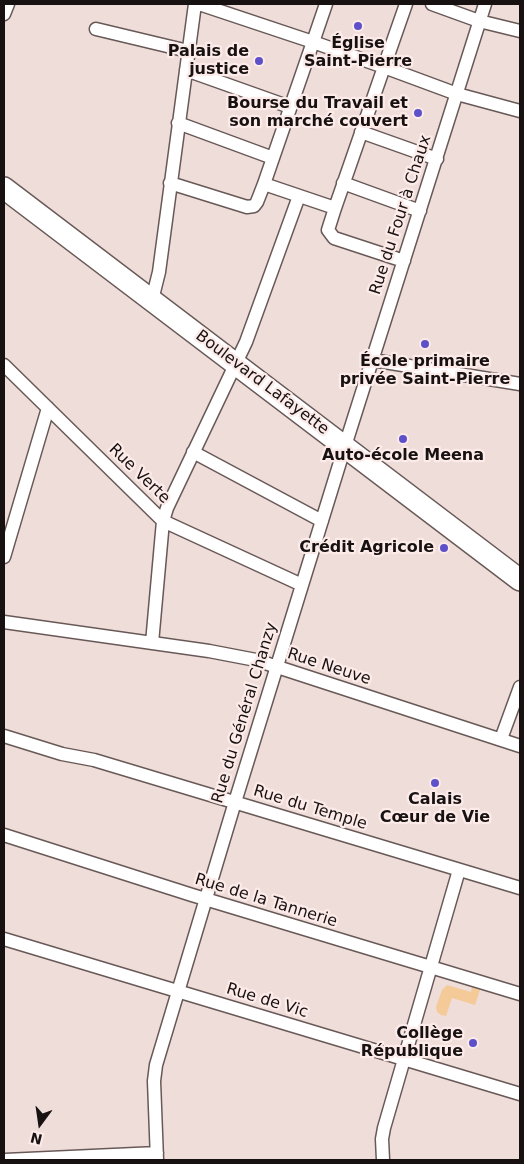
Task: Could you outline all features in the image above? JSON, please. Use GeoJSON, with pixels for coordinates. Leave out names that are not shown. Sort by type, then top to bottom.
{"type":"FeatureCollection","features":[{"type":"Feature","properties":{"kind":"main road","name":"Boulevard Lafayette"},"geometry":{"type":"LineString","coordinates":[[4,178],[153,295],[346,441],[520,568]]}},
{"type":"Feature","properties":{"kind":"main road","name":"Boulevard Lafayette"},"geometry":{"type":"LineString","coordinates":[[4,188],[153,295]]}},
{"type":"Feature","properties":{"kind":"main road","name":"Boulevard Lafayette"},"geometry":{"type":"LineString","coordinates":[[346,441],[520,580]]}},
{"type":"Feature","properties":{"kind":"street"},"geometry":{"type":"LineString","coordinates":[[4,14],[8,4]]}},
{"type":"Feature","properties":{"kind":"street"},"geometry":{"type":"LineString","coordinates":[[153,295],[195,4]]}},
{"type":"Feature","properties":{"kind":"street"},"geometry":{"type":"LineString","coordinates":[[199,4],[313,42],[457,94],[520,111]]}},
{"type":"Feature","properties":{"kind":"street"},"geometry":{"type":"LineString","coordinates":[[170,183],[247,207],[254,206],[264,184],[326,4]]}},
{"type":"Feature","properties":{"kind":"street"},"geometry":{"type":"LineString","coordinates":[[404,261],[331,236],[328,230],[406,4]]}},
{"type":"Feature","properties":{"kind":"street"},"geometry":{"type":"LineString","coordinates":[[432,4],[480,21],[520,31]]}},
{"type":"Feature","properties":{"kind":"street","name":"Rue du Four à Chaux"},"geometry":{"type":"LineString","coordinates":[[346,441],[485,4]]}},
{"type":"Feature","properties":{"kind":"street"},"geometry":{"type":"LineString","coordinates":[[96,29],[188,51]]}},
{"type":"Feature","properties":{"kind":"street"},"geometry":{"type":"LineString","coordinates":[[186,70],[290,107]]}},
{"type":"Feature","properties":{"kind":"street"},"geometry":{"type":"LineString","coordinates":[[178,123],[273,158]]}},
{"type":"Feature","properties":{"kind":"street"},"geometry":{"type":"LineString","coordinates":[[361,132],[436,159]]}},
{"type":"Feature","properties":{"kind":"street"},"geometry":{"type":"LineString","coordinates":[[344,183],[420,211]]}},
{"type":"Feature","properties":{"kind":"street"},"geometry":{"type":"LineString","coordinates":[[264,184],[335,208]]}},
{"type":"Feature","properties":{"kind":"street"},"geometry":{"type":"LineString","coordinates":[[152,643],[163,521],[167,508],[249,336],[299,196]]}},
{"type":"Feature","properties":{"kind":"street"},"geometry":{"type":"LineString","coordinates":[[372,360],[520,384]]}},
{"type":"Feature","properties":{"kind":"street","name":"Rue Verte"},"geometry":{"type":"LineString","coordinates":[[4,365],[163,521],[302,585]]}},
{"type":"Feature","properties":{"kind":"street"},"geometry":{"type":"LineString","coordinates":[[4,557],[48,408]]}},
{"type":"Feature","properties":{"kind":"street","name":"Rue du Général Chanzy"},"geometry":{"type":"LineString","coordinates":[[157,1157],[154,1070],[346,441]]}},
{"type":"Feature","properties":{"kind":"street"},"geometry":{"type":"LineString","coordinates":[[193,452],[322,521]]}},
{"type":"Feature","properties":{"kind":"street","name":"Rue Neuve"},"geometry":{"type":"LineString","coordinates":[[4,622],[256,660],[520,746]]}},
{"type":"Feature","properties":{"kind":"street"},"geometry":{"type":"LineString","coordinates":[[501,739],[520,687]]}},
{"type":"Feature","properties":{"kind":"street","name":"Rue du Temple"},"geometry":{"type":"LineString","coordinates":[[4,736],[62,754],[94,760],[520,888]]}},
{"type":"Feature","properties":{"kind":"street","name":"Rue de la Tannerie"},"geometry":{"type":"LineString","coordinates":[[4,835],[205,899],[520,994]]}},
{"type":"Feature","properties":{"kind":"street"},"geometry":{"type":"LineString","coordinates":[[383,1160],[382,1134],[459,870]]}},
{"type":"Feature","properties":{"kind":"street","name":"Rue de Vic"},"geometry":{"type":"LineString","coordinates":[[4,939],[520,1094]]}},
{"type":"Feature","properties":{"kind":"street"},"geometry":{"type":"LineString","coordinates":[[4,1159],[157,1157]]}},
{"type":"Feature","properties":{"kind":"shaded area"},"geometry":{"type":"Polygon","coordinates":[[[447,985],[471,992],[472,987],[480,990],[475,1005],[452,998],[446,1016],[441,1015],[437,1012],[436,1007],[442,990],[447,985]]]}},
{"type":"Feature","properties":{"kind":"place","name":"Église Saint-Pierre"},"geometry":{"type":"Point","coordinates":[358,26]}},
{"type":"Feature","properties":{"kind":"place","name":"Palais de justice"},"geometry":{"type":"Point","coordinates":[259,61]}},
{"type":"Feature","properties":{"kind":"place","name":"Bourse du Travail et son marché couvert"},"geometry":{"type":"Point","coordinates":[418,113]}},
{"type":"Feature","properties":{"kind":"place","name":"École primaire privée Saint-Pierre"},"geometry":{"type":"Point","coordinates":[425,344]}},
{"type":"Feature","properties":{"kind":"place","name":"Auto-école Meena"},"geometry":{"type":"Point","coordinates":[403,439]}},
{"type":"Feature","properties":{"kind":"place","name":"Crédit Agricole"},"geometry":{"type":"Point","coordinates":[444,548]}},
{"type":"Feature","properties":{"kind":"place","name":"Calais Cœur de Vie"},"geometry":{"type":"Point","coordinates":[435,783]}},
{"type":"Feature","properties":{"kind":"place","name":"Collège République"},"geometry":{"type":"Point","coordinates":[473,1043]}}]}
